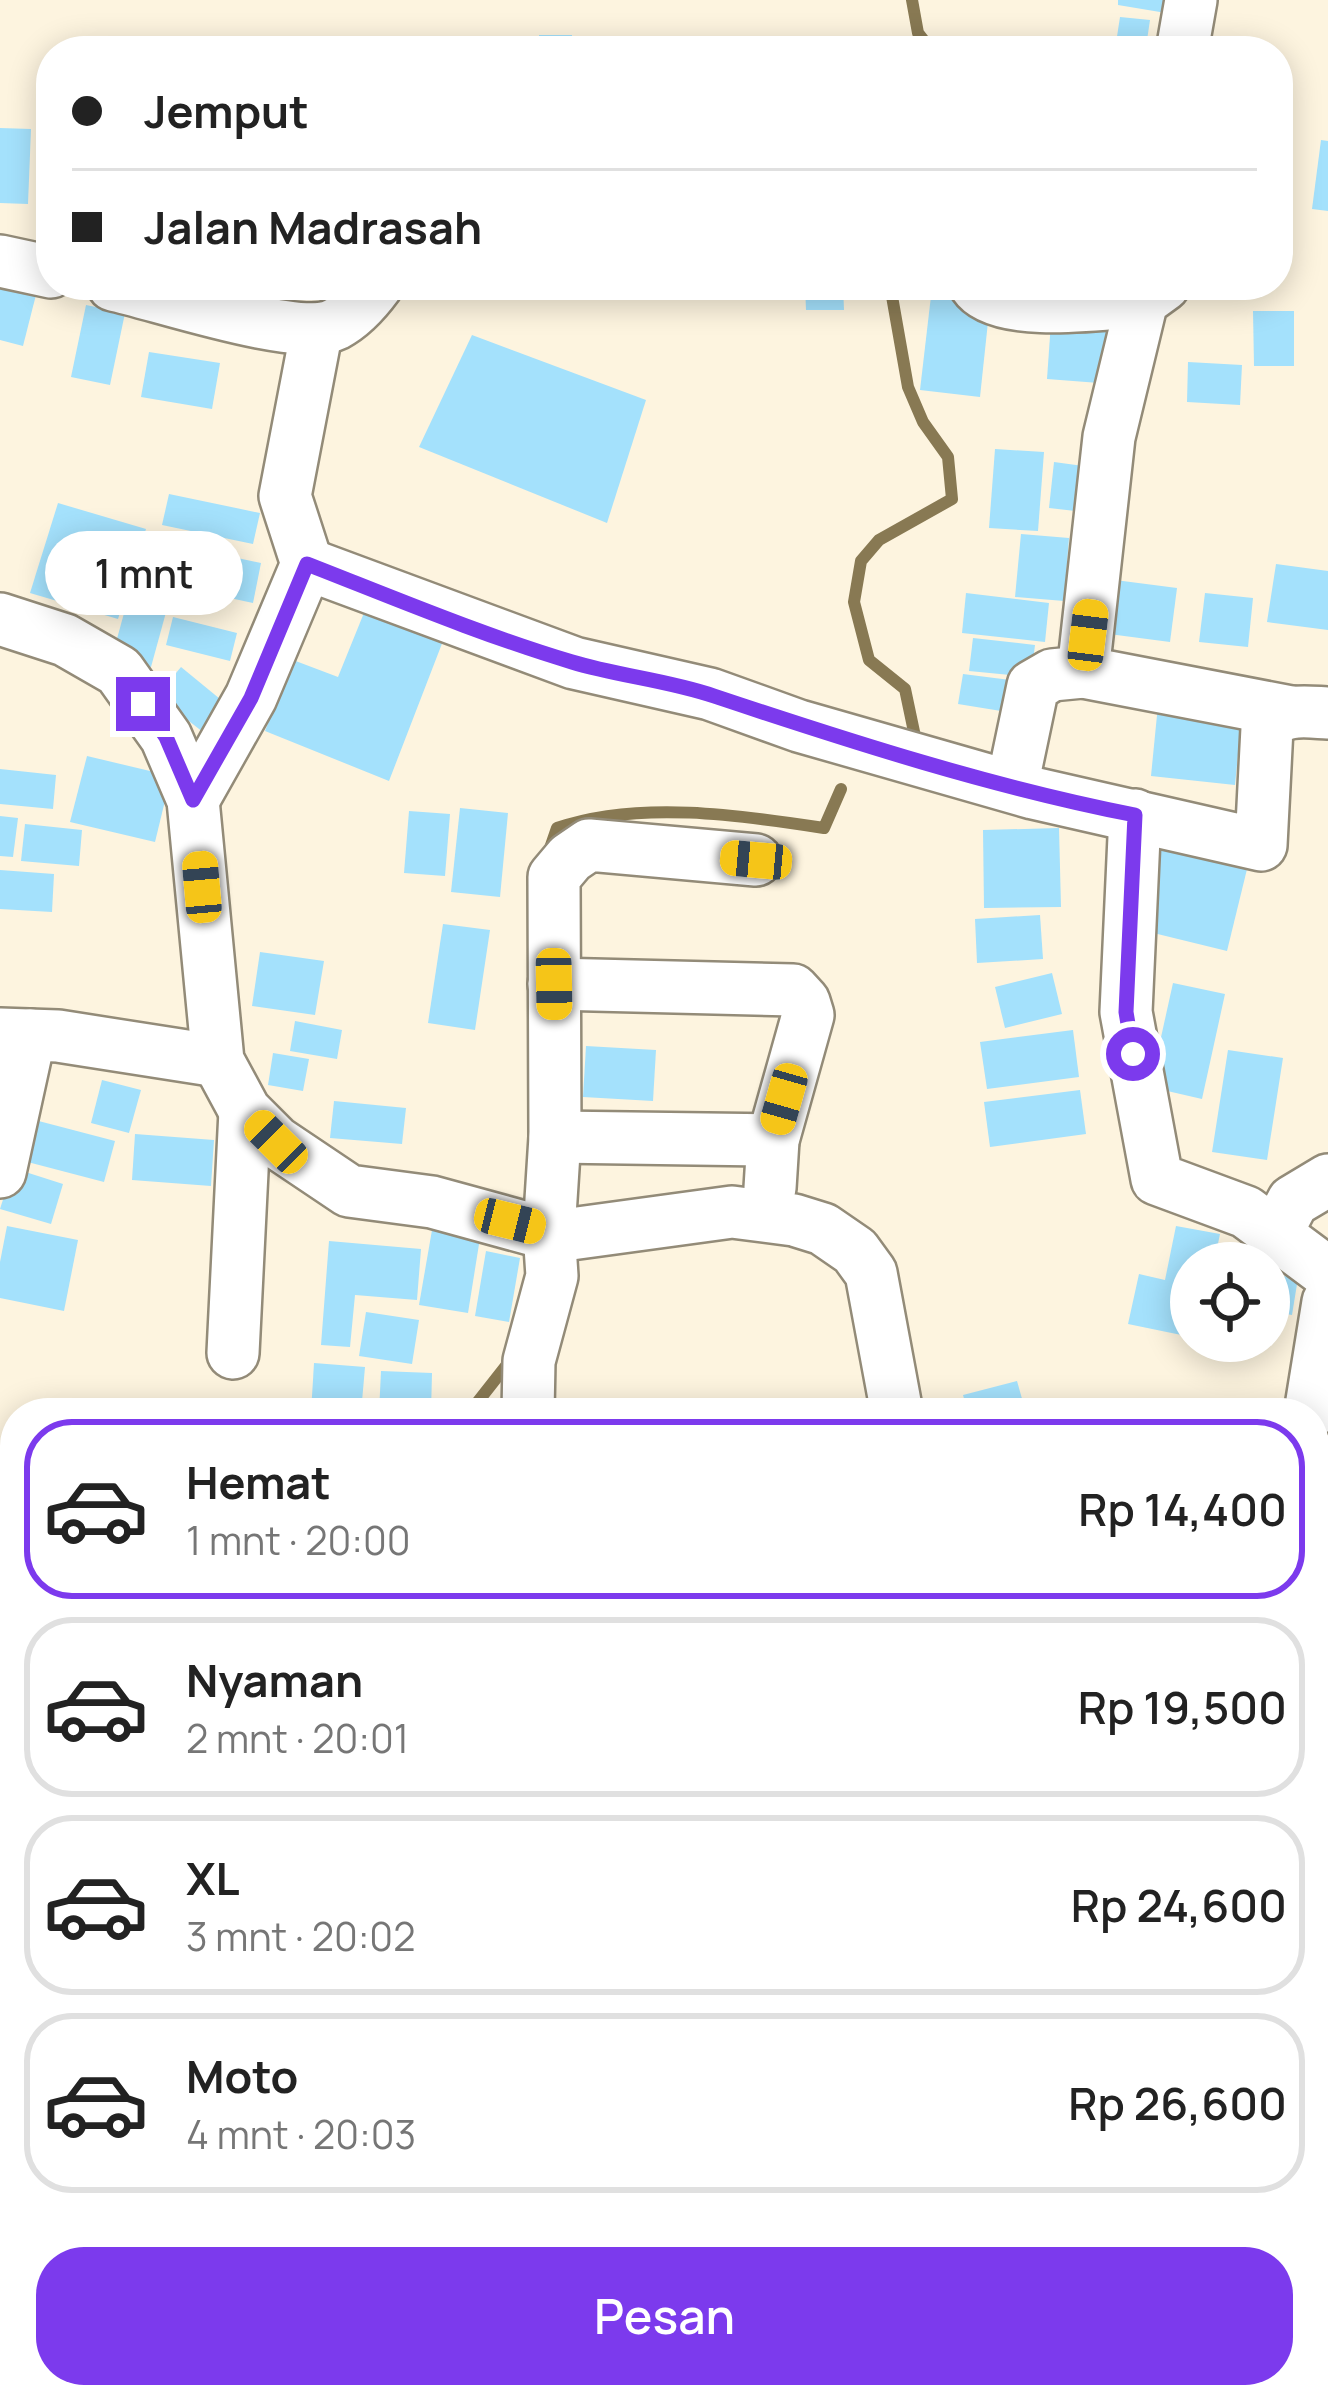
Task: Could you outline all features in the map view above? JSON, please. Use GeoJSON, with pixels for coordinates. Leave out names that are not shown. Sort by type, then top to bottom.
{"type":"FeatureCollection","features":[{"type":"Feature","properties":{"kind":"street"},"geometry":{"type":"LineString","coordinates":[[1185,36],[1191,0]]}},
{"type":"Feature","properties":{"kind":"street"},"geometry":{"type":"LineString","coordinates":[[0,261],[36,269]]}},
{"type":"Feature","properties":{"kind":"street"},"geometry":{"type":"LineString","coordinates":[[173,300],[248,319],[317,329],[335,325],[365,300]]}},
{"type":"Feature","properties":{"kind":"street"},"geometry":{"type":"LineString","coordinates":[[993,300],[1071,307],[1112,300]]}},
{"type":"Feature","properties":{"kind":"street"},"geometry":{"type":"LineString","coordinates":[[1083,672],[1109,437],[1151,300]]}},
{"type":"Feature","properties":{"kind":"street"},"geometry":{"type":"LineString","coordinates":[[193,800],[251,698],[307,564],[285,496],[317,329]]}},
{"type":"Feature","properties":{"kind":"street"},"geometry":{"type":"LineString","coordinates":[[307,564],[574,663],[710,694],[799,726],[1012,786],[1261,845],[1268,728],[1274,718],[1310,713]]}},
{"type":"Feature","properties":{"kind":"street"},"geometry":{"type":"LineString","coordinates":[[0,619],[65,640],[119,671],[166,737],[193,800],[218,1061],[245,1111],[307,1166],[349,1190],[432,1202],[556,1236],[732,1213],[794,1220],[823,1229],[855,1251],[871,1273],[894,1398]]}},
{"type":"Feature","properties":{"kind":"street"},"geometry":{"type":"LineString","coordinates":[[1012,786],[1033,686],[1052,675],[1083,672],[1310,713]]}},
{"type":"Feature","properties":{"kind":"street"},"geometry":{"type":"LineString","coordinates":[[1135,815],[1126,1012],[1156,1179],[1246,1213],[1328,1274]]}},
{"type":"Feature","properties":{"kind":"street"},"geometry":{"type":"LineString","coordinates":[[528,1398],[529,1361],[552,1276],[554,877],[589,845],[756,860]]}},
{"type":"Feature","properties":{"kind":"street"},"geometry":{"type":"LineString","coordinates":[[554,984],[793,990],[808,1015],[772,1164],[556,1137]]}},
{"type":"Feature","properties":{"kind":"street"},"geometry":{"type":"LineString","coordinates":[[0,1172],[15,1035],[218,1061]]}},
{"type":"Feature","properties":{"kind":"street"},"geometry":{"type":"LineString","coordinates":[[233,1353],[245,1111]]}},
{"type":"Feature","properties":{"kind":"street"},"geometry":{"type":"LineString","coordinates":[[1275,1235],[1293,1201],[1328,1180]]}},
{"type":"Feature","properties":{"kind":"street"},"geometry":{"type":"LineString","coordinates":[[1312,1398],[1328,1303]]}},
{"type":"Feature","properties":{"kind":"building"},"geometry":{"type":"Polygon","coordinates":[[[1118,0],[1174,0],[1172,14],[1118,5],[1118,0]]]}},
{"type":"Feature","properties":{"kind":"building"},"geometry":{"type":"Polygon","coordinates":[[[1120,17],[1150,20],[1148,36],[1117,36],[1120,17]]]}},
{"type":"Feature","properties":{"kind":"building"},"geometry":{"type":"Polygon","coordinates":[[[0,128],[31,129],[28,204],[0,203],[0,128]]]}},
{"type":"Feature","properties":{"kind":"building"},"geometry":{"type":"Polygon","coordinates":[[[1321,140],[1328,141],[1328,211],[1312,209],[1321,140]]]}},
{"type":"Feature","properties":{"kind":"building"},"geometry":{"type":"Polygon","coordinates":[[[36,279],[23,346],[0,340],[0,282],[36,279]]]}},
{"type":"Feature","properties":{"kind":"building"},"geometry":{"type":"Polygon","coordinates":[[[806,300],[844,300],[844,310],[806,310],[806,300]]]}},
{"type":"Feature","properties":{"kind":"building"},"geometry":{"type":"Polygon","coordinates":[[[931,300],[990,303],[980,397],[920,390],[931,300]]]}},
{"type":"Feature","properties":{"kind":"building"},"geometry":{"type":"Polygon","coordinates":[[[86,305],[125,313],[110,385],[71,377],[86,305]]]}},
{"type":"Feature","properties":{"kind":"building"},"geometry":{"type":"Polygon","coordinates":[[[1253,311],[1294,311],[1294,366],[1254,366],[1253,311]]]}},
{"type":"Feature","properties":{"kind":"building"},"geometry":{"type":"Polygon","coordinates":[[[1051,322],[1116,327],[1112,384],[1047,379],[1051,322]]]}},
{"type":"Feature","properties":{"kind":"building"},"geometry":{"type":"Polygon","coordinates":[[[472,335],[646,400],[607,523],[419,447],[472,335]]]}},
{"type":"Feature","properties":{"kind":"building"},"geometry":{"type":"Polygon","coordinates":[[[149,352],[220,363],[212,409],[141,397],[149,352]]]}},
{"type":"Feature","properties":{"kind":"building"},"geometry":{"type":"Polygon","coordinates":[[[1188,362],[1242,365],[1240,405],[1187,402],[1188,362]]]}},
{"type":"Feature","properties":{"kind":"building"},"geometry":{"type":"Polygon","coordinates":[[[995,449],[1044,452],[1038,531],[989,528],[995,449]]]}},
{"type":"Feature","properties":{"kind":"building"},"geometry":{"type":"Polygon","coordinates":[[[1054,462],[1098,468],[1093,513],[1049,508],[1054,462]]]}},
{"type":"Feature","properties":{"kind":"building"},"geometry":{"type":"Polygon","coordinates":[[[169,494],[260,513],[253,544],[162,525],[169,494]]]}},
{"type":"Feature","properties":{"kind":"building"},"geometry":{"type":"Polygon","coordinates":[[[58,503],[146,529],[118,619],[30,593],[58,503]]]}},
{"type":"Feature","properties":{"kind":"building"},"geometry":{"type":"Polygon","coordinates":[[[1021,534],[1069,538],[1064,601],[1015,597],[1021,534]]]}},
{"type":"Feature","properties":{"kind":"building"},"geometry":{"type":"Polygon","coordinates":[[[196,549],[261,563],[253,603],[188,589],[196,549]]]}},
{"type":"Feature","properties":{"kind":"building"},"geometry":{"type":"Polygon","coordinates":[[[1276,564],[1328,571],[1328,630],[1267,622],[1276,564]]]}},
{"type":"Feature","properties":{"kind":"building"},"geometry":{"type":"Polygon","coordinates":[[[1115,580],[1177,588],[1170,642],[1109,634],[1115,580]]]}},
{"type":"Feature","properties":{"kind":"building"},"geometry":{"type":"Polygon","coordinates":[[[132,584],[171,594],[151,667],[112,657],[132,584]]]}},
{"type":"Feature","properties":{"kind":"building"},"geometry":{"type":"Polygon","coordinates":[[[966,593],[1049,603],[1045,642],[962,633],[966,593]]]}},
{"type":"Feature","properties":{"kind":"building"},"geometry":{"type":"Polygon","coordinates":[[[1205,593],[1253,598],[1248,647],[1199,642],[1205,593]]]}},
{"type":"Feature","properties":{"kind":"building"},"geometry":{"type":"Polygon","coordinates":[[[370,598],[448,628],[389,781],[265,731],[293,660],[338,677],[370,598]]]}},
{"type":"Feature","properties":{"kind":"building"},"geometry":{"type":"Polygon","coordinates":[[[173,617],[237,633],[230,661],[166,645],[173,617]]]}},
{"type":"Feature","properties":{"kind":"building"},"geometry":{"type":"Polygon","coordinates":[[[973,638],[1035,645],[1031,677],[969,671],[973,638]]]}},
{"type":"Feature","properties":{"kind":"building"},"geometry":{"type":"Polygon","coordinates":[[[181,667],[231,708],[208,736],[157,696],[181,667]]]}},
{"type":"Feature","properties":{"kind":"building"},"geometry":{"type":"Polygon","coordinates":[[[963,674],[1025,682],[1020,714],[958,704],[963,674]]]}},
{"type":"Feature","properties":{"kind":"building"},"geometry":{"type":"Polygon","coordinates":[[[1158,705],[1242,714],[1235,785],[1151,776],[1158,705]]]}},
{"type":"Feature","properties":{"kind":"building"},"geometry":{"type":"Polygon","coordinates":[[[87,756],[171,776],[155,842],[70,822],[87,756]]]}},
{"type":"Feature","properties":{"kind":"building"},"geometry":{"type":"Polygon","coordinates":[[[0,769],[56,775],[53,809],[0,804],[0,769]]]}},
{"type":"Feature","properties":{"kind":"building"},"geometry":{"type":"Polygon","coordinates":[[[460,808],[508,813],[500,897],[451,892],[460,808]]]}},
{"type":"Feature","properties":{"kind":"building"},"geometry":{"type":"Polygon","coordinates":[[[409,811],[450,814],[445,876],[404,873],[409,811]]]}},
{"type":"Feature","properties":{"kind":"building"},"geometry":{"type":"Polygon","coordinates":[[[0,816],[18,818],[13,857],[0,856],[0,816]]]}},
{"type":"Feature","properties":{"kind":"building"},"geometry":{"type":"Polygon","coordinates":[[[25,824],[82,830],[79,866],[21,861],[25,824]]]}},
{"type":"Feature","properties":{"kind":"building"},"geometry":{"type":"Polygon","coordinates":[[[1059,828],[1061,907],[984,908],[983,830],[1059,828]]]}},
{"type":"Feature","properties":{"kind":"building"},"geometry":{"type":"Polygon","coordinates":[[[1155,838],[1249,861],[1227,951],[1133,928],[1155,838]]]}},
{"type":"Feature","properties":{"kind":"building"},"geometry":{"type":"Polygon","coordinates":[[[0,870],[54,874],[52,912],[0,909],[0,870]]]}},
{"type":"Feature","properties":{"kind":"building"},"geometry":{"type":"Polygon","coordinates":[[[1040,915],[1043,959],[977,963],[975,919],[1040,915]]]}},
{"type":"Feature","properties":{"kind":"building"},"geometry":{"type":"Polygon","coordinates":[[[443,924],[490,930],[475,1030],[428,1023],[443,924]]]}},
{"type":"Feature","properties":{"kind":"building"},"geometry":{"type":"Polygon","coordinates":[[[260,952],[324,961],[315,1015],[252,1006],[260,952]]]}},
{"type":"Feature","properties":{"kind":"building"},"geometry":{"type":"Polygon","coordinates":[[[1052,973],[1062,1014],[1005,1028],[995,987],[1052,973]]]}},
{"type":"Feature","properties":{"kind":"building"},"geometry":{"type":"Polygon","coordinates":[[[1173,983],[1225,994],[1202,1099],[1150,1087],[1173,983]]]}},
{"type":"Feature","properties":{"kind":"building"},"geometry":{"type":"Polygon","coordinates":[[[295,1021],[342,1030],[337,1059],[290,1051],[295,1021]]]}},
{"type":"Feature","properties":{"kind":"building"},"geometry":{"type":"Polygon","coordinates":[[[1073,1030],[1079,1077],[987,1089],[980,1042],[1073,1030]]]}},
{"type":"Feature","properties":{"kind":"building"},"geometry":{"type":"Polygon","coordinates":[[[586,1046],[656,1050],[653,1101],[583,1097],[586,1046]]]}},
{"type":"Feature","properties":{"kind":"building"},"geometry":{"type":"Polygon","coordinates":[[[1228,1050],[1283,1058],[1267,1160],[1212,1152],[1228,1050]]]}},
{"type":"Feature","properties":{"kind":"building"},"geometry":{"type":"Polygon","coordinates":[[[273,1053],[309,1059],[303,1091],[268,1085],[273,1053]]]}},
{"type":"Feature","properties":{"kind":"building"},"geometry":{"type":"Polygon","coordinates":[[[102,1080],[141,1090],[129,1133],[91,1123],[102,1080]]]}},
{"type":"Feature","properties":{"kind":"building"},"geometry":{"type":"Polygon","coordinates":[[[1080,1090],[1086,1134],[990,1147],[984,1102],[1080,1090]]]}},
{"type":"Feature","properties":{"kind":"building"},"geometry":{"type":"Polygon","coordinates":[[[334,1101],[406,1108],[402,1144],[330,1138],[334,1101]]]}},
{"type":"Feature","properties":{"kind":"building"},"geometry":{"type":"Polygon","coordinates":[[[31,1119],[115,1141],[104,1182],[20,1160],[31,1119]]]}},
{"type":"Feature","properties":{"kind":"building"},"geometry":{"type":"Polygon","coordinates":[[[135,1134],[214,1140],[211,1186],[132,1180],[135,1134]]]}},
{"type":"Feature","properties":{"kind":"building"},"geometry":{"type":"Polygon","coordinates":[[[13,1168],[63,1184],[51,1224],[0,1209],[13,1168]]]}},
{"type":"Feature","properties":{"kind":"building"},"geometry":{"type":"Polygon","coordinates":[[[7,1226],[78,1240],[64,1311],[0,1298],[7,1226]]]}},
{"type":"Feature","properties":{"kind":"building"},"geometry":{"type":"Polygon","coordinates":[[[1176,1226],[1220,1234],[1218,1242],[1173,1242],[1176,1226]]]}},
{"type":"Feature","properties":{"kind":"building"},"geometry":{"type":"Polygon","coordinates":[[[432,1230],[480,1238],[468,1313],[419,1305],[432,1230]]]}},
{"type":"Feature","properties":{"kind":"building"},"geometry":{"type":"Polygon","coordinates":[[[329,1241],[421,1249],[417,1300],[355,1295],[350,1347],[321,1345],[329,1241]]]}},
{"type":"Feature","properties":{"kind":"building"},"geometry":{"type":"Polygon","coordinates":[[[486,1251],[520,1258],[509,1322],[475,1316],[486,1251]]]}},
{"type":"Feature","properties":{"kind":"building"},"geometry":{"type":"Polygon","coordinates":[[[1170,1255],[1170,1333],[1128,1324],[1139,1274],[1165,1280],[1170,1255]]]}},
{"type":"Feature","properties":{"kind":"building"},"geometry":{"type":"Polygon","coordinates":[[[1290,1277],[1298,1278],[1290,1315],[1290,1277]]]}},
{"type":"Feature","properties":{"kind":"building"},"geometry":{"type":"Polygon","coordinates":[[[366,1312],[419,1320],[412,1364],[359,1356],[366,1312]]]}},
{"type":"Feature","properties":{"kind":"building"},"geometry":{"type":"Polygon","coordinates":[[[314,1363],[365,1367],[362,1398],[312,1398],[314,1363]]]}},
{"type":"Feature","properties":{"kind":"building"},"geometry":{"type":"Polygon","coordinates":[[[381,1371],[432,1373],[431,1398],[380,1398],[381,1371]]]}},
{"type":"Feature","properties":{"kind":"building"},"geometry":{"type":"Polygon","coordinates":[[[1017,1381],[1022,1398],[964,1398],[1017,1381]]]}},
{"type":"Feature","properties":{"kind":"waterway"},"geometry":{"type":"LineString","coordinates":[[912,0],[920,36]]}},
{"type":"Feature","properties":{"kind":"waterway"},"geometry":{"type":"LineString","coordinates":[[893,300],[908,387],[923,422],[948,457],[952,499],[879,540],[861,561],[854,602],[869,660],[905,689],[917,746]]}},
{"type":"Feature","properties":{"kind":"waterway"},"geometry":{"type":"LineString","coordinates":[[548,854],[557,828],[621,814],[724,815],[824,828],[841,789]]}},
{"type":"Feature","properties":{"kind":"waterway"},"geometry":{"type":"LineString","coordinates":[[481,1398],[513,1357]]}},
{"type":"Feature","properties":{"kind":"route"},"geometry":{"type":"LineString","coordinates":[[143,704],[166,737],[193,800],[251,698],[307,564],[574,663],[710,694],[905,757],[1033,793],[1135,815],[1126,1012],[1133,1054]]}}]}
